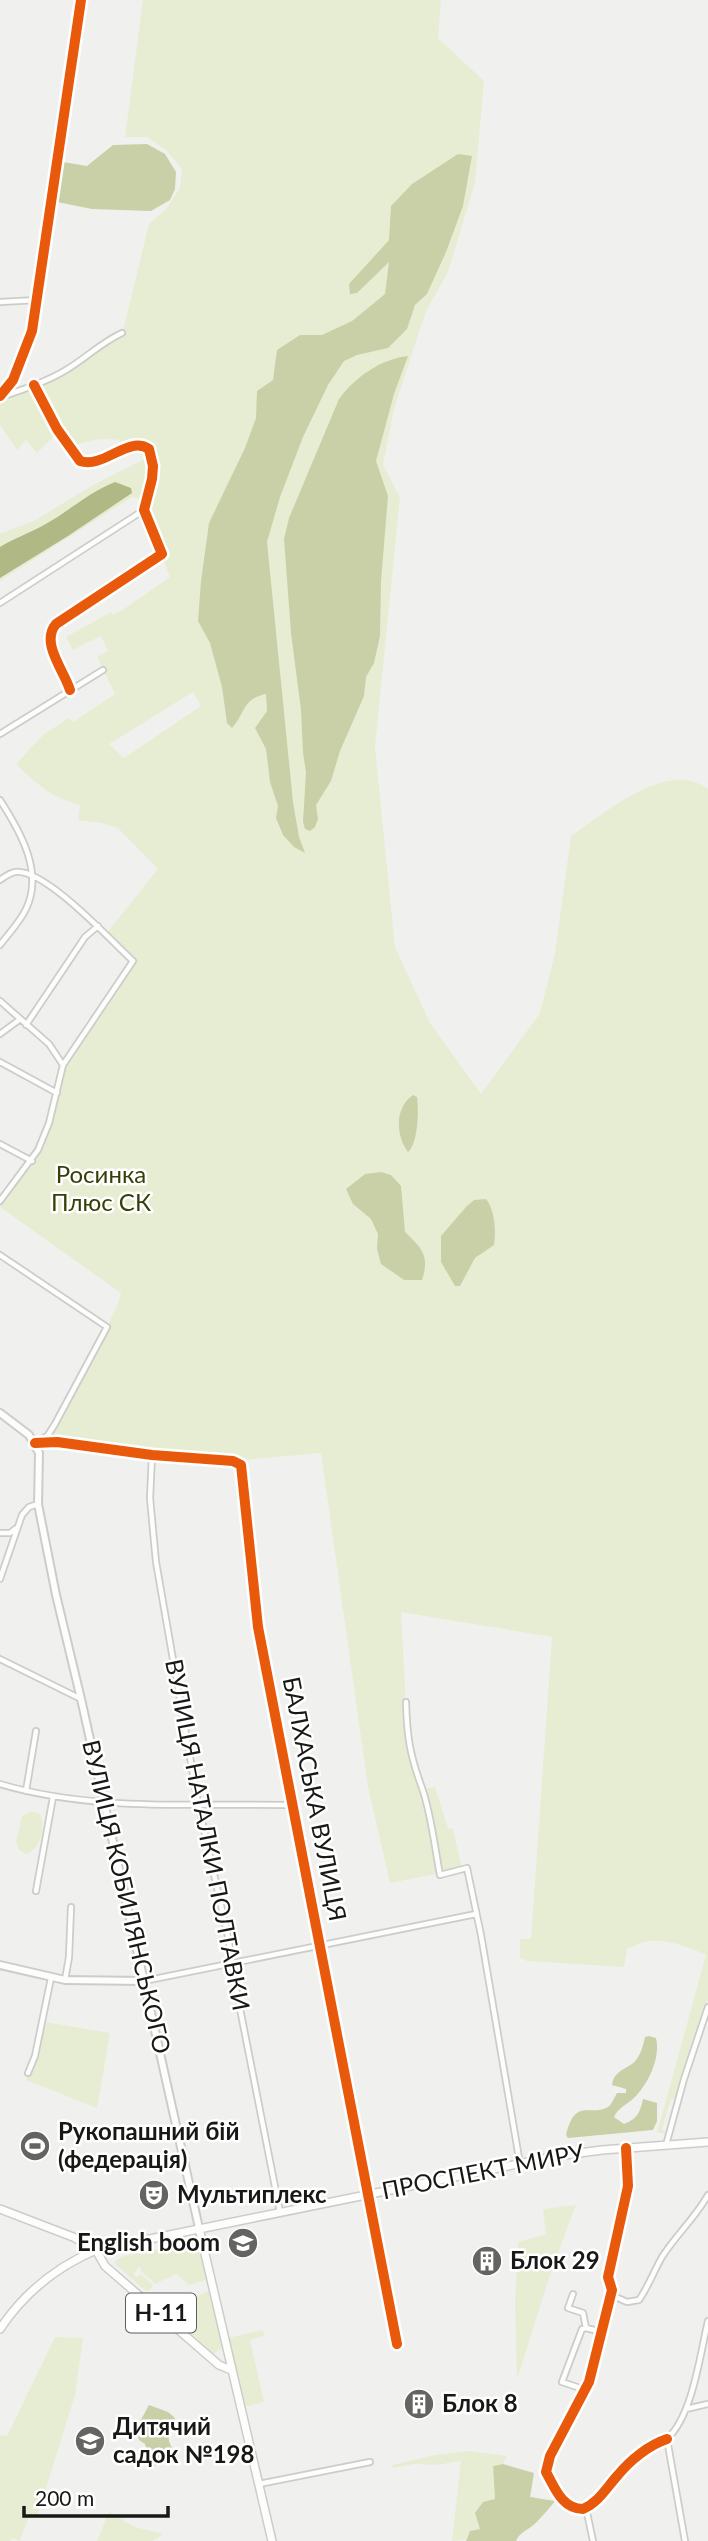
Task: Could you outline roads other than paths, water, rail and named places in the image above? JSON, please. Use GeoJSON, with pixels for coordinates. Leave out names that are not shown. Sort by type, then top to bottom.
{"type":"FeatureCollection","features":[{"type":"Feature","properties":{"kind":"main road"},"geometry":{"type":"LineString","coordinates":[[0,397],[23,360],[32,331],[81,0]]}},
{"type":"Feature","properties":{"kind":"main road"},"geometry":{"type":"LineString","coordinates":[[0,1413],[29,1435],[35,1443]]}},
{"type":"Feature","properties":{"kind":"main road","name":"ВУЛИЦЯ КОБИЛЯНСЬКОГО"},"geometry":{"type":"LineString","coordinates":[[35,1443],[40,1458],[38,1504],[55,1595],[272,2541]]}},
{"type":"Feature","properties":{"kind":"main road"},"geometry":{"type":"LineString","coordinates":[[0,1965],[65,1980],[144,1981]]}},
{"type":"Feature","properties":{"kind":"main road","name":"ПРОСПЕКТ МИРУ"},"geometry":{"type":"LineString","coordinates":[[0,2329],[15,2308],[37,2286],[62,2268],[96,2250],[557,2156],[708,2142]]}},
{"type":"Feature","properties":{"kind":"main road","name":"Н-11"},"geometry":{"type":"LineString","coordinates":[[0,2209],[73,2237],[96,2250],[105,2266],[219,2365],[231,2370]]}},
{"type":"Feature","properties":{"kind":"street"},"geometry":{"type":"LineString","coordinates":[[0,302],[37,300]]}},
{"type":"Feature","properties":{"kind":"street"},"geometry":{"type":"LineString","coordinates":[[0,397],[34,386],[65,371],[109,338],[122,332]]}},
{"type":"Feature","properties":{"kind":"street"},"geometry":{"type":"LineString","coordinates":[[34,386],[57,429],[80,461],[94,462],[136,445],[149,449],[153,466],[144,510],[162,554],[52,629],[49,638],[51,647],[70,690]]}},
{"type":"Feature","properties":{"kind":"street"},"geometry":{"type":"LineString","coordinates":[[0,603],[144,510]]}},
{"type":"Feature","properties":{"kind":"street"},"geometry":{"type":"LineString","coordinates":[[0,734],[103,670]]}},
{"type":"Feature","properties":{"kind":"street"},"geometry":{"type":"LineString","coordinates":[[0,800],[25,846],[32,877],[27,908],[0,945]]}},
{"type":"Feature","properties":{"kind":"street"},"geometry":{"type":"LineString","coordinates":[[0,880],[13,872],[51,886],[98,926],[132,961],[63,1065],[45,1135],[32,1161],[0,1201]]}},
{"type":"Feature","properties":{"kind":"street"},"geometry":{"type":"LineString","coordinates":[[26,1025],[85,937],[98,926]]}},
{"type":"Feature","properties":{"kind":"street"},"geometry":{"type":"LineString","coordinates":[[0,1001],[49,1044],[63,1065]]}},
{"type":"Feature","properties":{"kind":"street"},"geometry":{"type":"LineString","coordinates":[[0,1034],[19,1020]]}},
{"type":"Feature","properties":{"kind":"street"},"geometry":{"type":"LineString","coordinates":[[0,1062],[57,1093]]}},
{"type":"Feature","properties":{"kind":"street"},"geometry":{"type":"LineString","coordinates":[[0,1144],[32,1161]]}},
{"type":"Feature","properties":{"kind":"street"},"geometry":{"type":"LineString","coordinates":[[0,1255],[107,1327],[55,1424],[48,1435],[35,1443]]}},
{"type":"Feature","properties":{"kind":"street","name":"БАЛХАСЬКА ВУЛИЦЯ"},"geometry":{"type":"LineString","coordinates":[[35,1443],[57,1442],[152,1455],[233,1461],[241,1465],[258,1628],[397,2344]]}},
{"type":"Feature","properties":{"kind":"street","name":"ВУЛИЦЯ НАТАЛКИ ПОЛТАВКИ"},"geometry":{"type":"LineString","coordinates":[[152,1455],[150,1498],[153,1535],[198,1804],[229,1941],[231,1963],[280,2212]]}},
{"type":"Feature","properties":{"kind":"street"},"geometry":{"type":"LineString","coordinates":[[0,1579],[24,1512],[38,1504]]}},
{"type":"Feature","properties":{"kind":"street"},"geometry":{"type":"LineString","coordinates":[[0,1534],[16,1529]]}},
{"type":"Feature","properties":{"kind":"street"},"geometry":{"type":"LineString","coordinates":[[0,1659],[81,1699]]}},
{"type":"Feature","properties":{"kind":"street"},"geometry":{"type":"LineString","coordinates":[[407,1702],[408,1745],[422,1789],[440,1875],[467,1868],[520,2164]]}},
{"type":"Feature","properties":{"kind":"street"},"geometry":{"type":"LineString","coordinates":[[26,1791],[36,1731]]}},
{"type":"Feature","properties":{"kind":"street"},"geometry":{"type":"LineString","coordinates":[[0,1784],[53,1797],[104,1802],[293,1805]]}},
{"type":"Feature","properties":{"kind":"street"},"geometry":{"type":"LineString","coordinates":[[36,1891],[53,1797]]}},
{"type":"Feature","properties":{"kind":"street"},"geometry":{"type":"LineString","coordinates":[[65,1980],[69,1957],[71,1907]]}},
{"type":"Feature","properties":{"kind":"street","name":"БАЛХАСЬКА ВУЛИЦЯ"},"geometry":{"type":"LineString","coordinates":[[144,1981],[476,1914]]}},
{"type":"Feature","properties":{"kind":"street"},"geometry":{"type":"LineString","coordinates":[[28,2073],[35,2056],[51,1978]]}},
{"type":"Feature","properties":{"kind":"street"},"geometry":{"type":"LineString","coordinates":[[666,2145],[708,2007]]}},
{"type":"Feature","properties":{"kind":"street"},"geometry":{"type":"LineString","coordinates":[[626,2148],[628,2186],[608,2277],[611,2295],[586,2390],[550,2456],[546,2472],[567,2506],[578,2510],[586,2508],[644,2451],[667,2439],[686,2409],[708,2320]]}},
{"type":"Feature","properties":{"kind":"street"},"geometry":{"type":"LineString","coordinates":[[611,2295],[627,2302],[639,2300],[677,2235],[696,2216],[708,2195]]}},
{"type":"Feature","properties":{"kind":"street"},"geometry":{"type":"LineString","coordinates":[[573,2294],[568,2308],[583,2313],[586,2328]]}},
{"type":"Feature","properties":{"kind":"street"},"geometry":{"type":"LineString","coordinates":[[586,2390],[562,2383],[582,2329],[601,2332]]}},
{"type":"Feature","properties":{"kind":"street"},"geometry":{"type":"LineString","coordinates":[[686,2409],[708,2404]]}},
{"type":"Feature","properties":{"kind":"street"},"geometry":{"type":"LineString","coordinates":[[667,2439],[685,2541]]}},
{"type":"Feature","properties":{"kind":"street"},"geometry":{"type":"LineString","coordinates":[[259,2484],[370,2462]]}},
{"type":"Feature","properties":{"kind":"street"},"geometry":{"type":"LineString","coordinates":[[586,2508],[593,2541]]}},
{"type":"Feature","properties":{"kind":"place","name":"Рукопашний бій (федерація)"},"geometry":{"type":"Point","coordinates":[35,2146]}},
{"type":"Feature","properties":{"kind":"place","name":"Мультиплекс"},"geometry":{"type":"Point","coordinates":[154,2195]}},
{"type":"Feature","properties":{"kind":"place","name":"English boom"},"geometry":{"type":"Point","coordinates":[243,2243]}},
{"type":"Feature","properties":{"kind":"place","name":"Блок 29"},"geometry":{"type":"Point","coordinates":[487,2261]}},
{"type":"Feature","properties":{"kind":"place","name":"Блок 8"},"geometry":{"type":"Point","coordinates":[419,2404]}},
{"type":"Feature","properties":{"kind":"place","name":"Дитячий садок №198"},"geometry":{"type":"Point","coordinates":[90,2441]}},
{"type":"Feature","properties":{"kind":"park label","name":"Росинка Плюс СК"},"geometry":{"type":"Point","coordinates":[101,1189]}}]}
